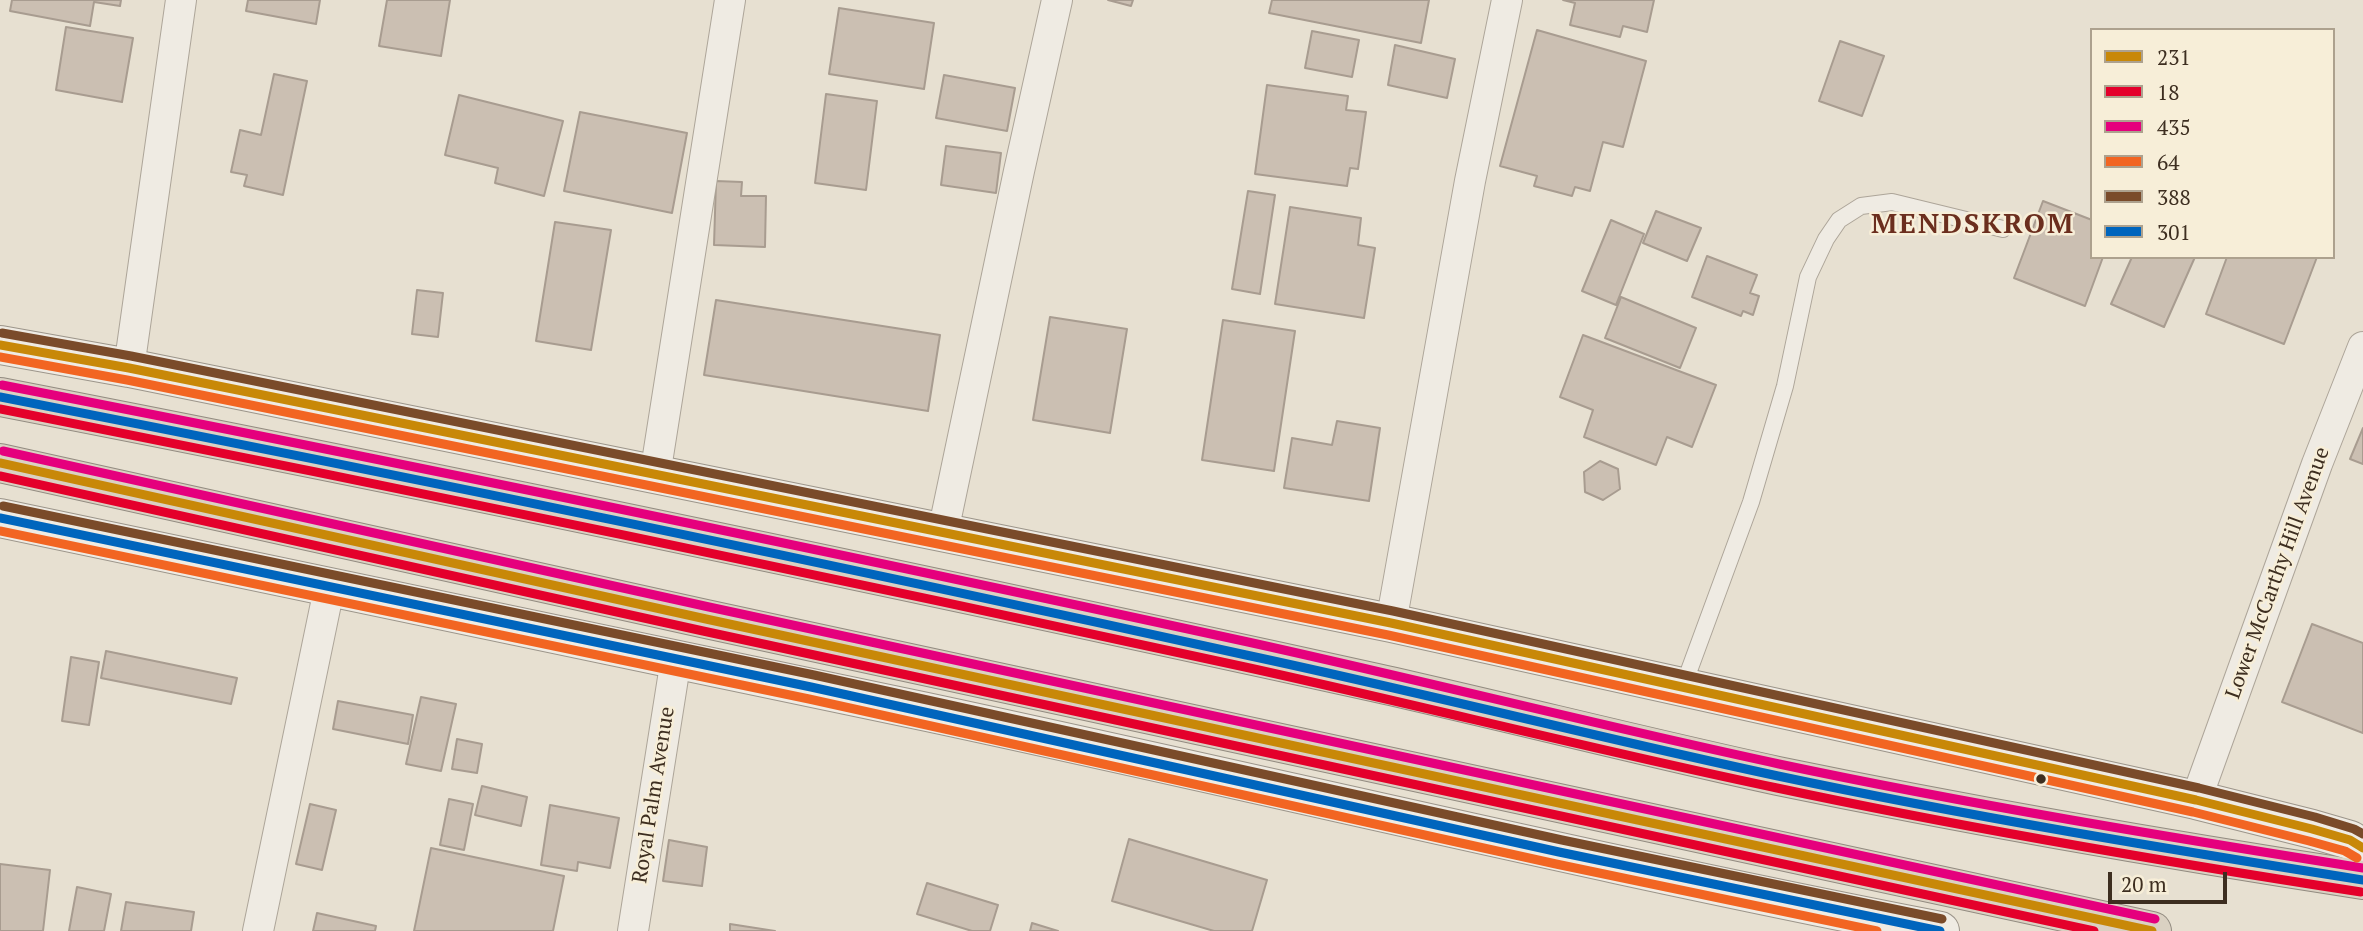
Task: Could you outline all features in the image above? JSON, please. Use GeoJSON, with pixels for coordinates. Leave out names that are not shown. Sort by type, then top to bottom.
{"type":"FeatureCollection","features":[{"type":"Feature","properties":{"kind":"highway"},"geometry":{"type":"LineString","coordinates":[[0,397],[375,470],[1380,684],[1644,747],[1785,777],[2176,851],[2363,880]]}},
{"type":"Feature","properties":{"kind":"highway"},"geometry":{"type":"LineString","coordinates":[[0,463],[706,619],[2152,931]]}},
{"type":"Feature","properties":{"kind":"street"},"geometry":{"type":"LineString","coordinates":[[129,368],[181,0]]}},
{"type":"Feature","properties":{"kind":"street"},"geometry":{"type":"LineString","coordinates":[[655,475],[730,0]]}},
{"type":"Feature","properties":{"kind":"street"},"geometry":{"type":"LineString","coordinates":[[943,532],[1058,0]]}},
{"type":"Feature","properties":{"kind":"street"},"geometry":{"type":"LineString","coordinates":[[1391,622],[1470,181],[1507,0]]}},
{"type":"Feature","properties":{"kind":"street"},"geometry":{"type":"LineString","coordinates":[[0,345],[129,368],[1391,622],[2196,800],[2312,829],[2363,848]]}},
{"type":"Feature","properties":{"kind":"street","name":"Lower McCarthy Hill Avenue"},"geometry":{"type":"LineString","coordinates":[[2196,800],[2317,464],[2363,346]]}},
{"type":"Feature","properties":{"kind":"street"},"geometry":{"type":"LineString","coordinates":[[0,518],[926,712],[1819,920],[1940,931]]}},
{"type":"Feature","properties":{"kind":"street"},"geometry":{"type":"LineString","coordinates":[[258,931],[329,589]]}},
{"type":"Feature","properties":{"kind":"street","name":"Royal Palm Avenue"},"geometry":{"type":"LineString","coordinates":[[633,931],[676,659]]}},
{"type":"Feature","properties":{"kind":"lane"},"geometry":{"type":"LineString","coordinates":[[1683,687],[1751,502],[1785,386],[1808,277],[1826,239],[1839,220],[1861,206],[1892,202],[2003,229]]}},
{"type":"Feature","properties":{"kind":"building"},"geometry":{"type":"Polygon","coordinates":[[[12,0],[121,0],[120,6],[94,2],[90,26],[10,11],[12,0]]]}},
{"type":"Feature","properties":{"kind":"building"},"geometry":{"type":"Polygon","coordinates":[[[248,0],[320,0],[316,24],[246,11],[248,0]]]}},
{"type":"Feature","properties":{"kind":"building"},"geometry":{"type":"Polygon","coordinates":[[[387,0],[450,0],[441,56],[379,46],[387,0]]]}},
{"type":"Feature","properties":{"kind":"building"},"geometry":{"type":"Polygon","coordinates":[[[1108,0],[1133,0],[1131,6],[1108,0]]]}},
{"type":"Feature","properties":{"kind":"building"},"geometry":{"type":"Polygon","coordinates":[[[1272,0],[1429,0],[1421,43],[1269,13],[1272,0]]]}},
{"type":"Feature","properties":{"kind":"building"},"geometry":{"type":"Polygon","coordinates":[[[1563,0],[1654,0],[1647,32],[1623,26],[1620,37],[1570,25],[1575,3],[1563,0]]]}},
{"type":"Feature","properties":{"kind":"building"},"geometry":{"type":"Polygon","coordinates":[[[839,8],[934,23],[924,89],[829,74],[839,8]]]}},
{"type":"Feature","properties":{"kind":"building"},"geometry":{"type":"Polygon","coordinates":[[[66,27],[133,38],[122,102],[56,90],[66,27]]]}},
{"type":"Feature","properties":{"kind":"building"},"geometry":{"type":"Polygon","coordinates":[[[1537,30],[1646,61],[1623,147],[1603,142],[1590,191],[1575,187],[1572,196],[1534,186],[1537,176],[1500,166],[1537,30]]]}},
{"type":"Feature","properties":{"kind":"building"},"geometry":{"type":"Polygon","coordinates":[[[1312,31],[1359,40],[1352,77],[1305,68],[1312,31]]]}},
{"type":"Feature","properties":{"kind":"building"},"geometry":{"type":"Polygon","coordinates":[[[1840,41],[1884,56],[1862,116],[1819,101],[1840,41]]]}},
{"type":"Feature","properties":{"kind":"building"},"geometry":{"type":"Polygon","coordinates":[[[1395,45],[1455,59],[1447,98],[1388,85],[1395,45]]]}},
{"type":"Feature","properties":{"kind":"building"},"geometry":{"type":"Polygon","coordinates":[[[274,74],[307,81],[283,195],[244,186],[247,175],[231,172],[240,130],[261,135],[274,74]]]}},
{"type":"Feature","properties":{"kind":"building"},"geometry":{"type":"Polygon","coordinates":[[[944,75],[1015,88],[1007,131],[936,118],[944,75]]]}},
{"type":"Feature","properties":{"kind":"building"},"geometry":{"type":"Polygon","coordinates":[[[1267,85],[1348,96],[1346,110],[1366,112],[1358,169],[1350,168],[1347,186],[1255,174],[1267,85]]]}},
{"type":"Feature","properties":{"kind":"building"},"geometry":{"type":"Polygon","coordinates":[[[826,94],[877,101],[866,190],[815,183],[826,94]]]}},
{"type":"Feature","properties":{"kind":"building"},"geometry":{"type":"Polygon","coordinates":[[[459,95],[563,121],[544,196],[495,183],[498,168],[445,155],[459,95]]]}},
{"type":"Feature","properties":{"kind":"building"},"geometry":{"type":"Polygon","coordinates":[[[580,112],[687,133],[672,213],[564,191],[580,112]]]}},
{"type":"Feature","properties":{"kind":"building"},"geometry":{"type":"Polygon","coordinates":[[[946,146],[1001,153],[996,193],[941,185],[946,146]]]}},
{"type":"Feature","properties":{"kind":"building"},"geometry":{"type":"Polygon","coordinates":[[[716,181],[742,182],[741,196],[766,196],[765,247],[714,245],[716,181]]]}},
{"type":"Feature","properties":{"kind":"building"},"geometry":{"type":"Polygon","coordinates":[[[1248,191],[1275,195],[1260,294],[1232,289],[1248,191]]]}},
{"type":"Feature","properties":{"kind":"building"},"geometry":{"type":"Polygon","coordinates":[[[2043,201],[2090,219],[2090,259],[2102,259],[2085,306],[2014,278],[2043,201]]]}},
{"type":"Feature","properties":{"kind":"building"},"geometry":{"type":"Polygon","coordinates":[[[1290,207],[1361,218],[1358,245],[1375,248],[1364,318],[1275,304],[1290,207]]]}},
{"type":"Feature","properties":{"kind":"building"},"geometry":{"type":"Polygon","coordinates":[[[1656,211],[1701,228],[1687,261],[1643,243],[1656,211]]]}},
{"type":"Feature","properties":{"kind":"building"},"geometry":{"type":"Polygon","coordinates":[[[1611,220],[1644,234],[1616,305],[1582,291],[1611,220]]]}},
{"type":"Feature","properties":{"kind":"building"},"geometry":{"type":"Polygon","coordinates":[[[555,222],[611,230],[591,350],[536,341],[555,222]]]}},
{"type":"Feature","properties":{"kind":"building"},"geometry":{"type":"Polygon","coordinates":[[[1707,256],[1757,275],[1750,293],[1759,296],[1753,315],[1743,311],[1741,316],[1692,297],[1707,256]]]}},
{"type":"Feature","properties":{"kind":"building"},"geometry":{"type":"Polygon","coordinates":[[[2131,259],[2194,259],[2164,327],[2111,304],[2131,259]]]}},
{"type":"Feature","properties":{"kind":"building"},"geometry":{"type":"Polygon","coordinates":[[[2226,259],[2316,259],[2284,344],[2206,314],[2226,259]]]}},
{"type":"Feature","properties":{"kind":"building"},"geometry":{"type":"Polygon","coordinates":[[[417,290],[443,293],[438,337],[412,334],[417,290]]]}},
{"type":"Feature","properties":{"kind":"building"},"geometry":{"type":"Polygon","coordinates":[[[1621,297],[1696,328],[1680,368],[1605,338],[1621,297]]]}},
{"type":"Feature","properties":{"kind":"building"},"geometry":{"type":"Polygon","coordinates":[[[716,300],[940,335],[928,411],[704,375],[716,300]]]}},
{"type":"Feature","properties":{"kind":"building"},"geometry":{"type":"Polygon","coordinates":[[[1050,317],[1127,329],[1110,433],[1033,420],[1050,317]]]}},
{"type":"Feature","properties":{"kind":"building"},"geometry":{"type":"Polygon","coordinates":[[[1223,320],[1295,331],[1274,471],[1202,460],[1223,320]]]}},
{"type":"Feature","properties":{"kind":"building"},"geometry":{"type":"Polygon","coordinates":[[[1583,335],[1716,385],[1692,447],[1667,437],[1656,465],[1584,437],[1593,410],[1560,397],[1583,335]]]}},
{"type":"Feature","properties":{"kind":"building"},"geometry":{"type":"Polygon","coordinates":[[[1337,421],[1380,428],[1369,501],[1284,488],[1292,438],[1332,445],[1337,421]]]}},
{"type":"Feature","properties":{"kind":"building"},"geometry":{"type":"Polygon","coordinates":[[[2363,428],[2363,464],[2350,459],[2363,428]]]}},
{"type":"Feature","properties":{"kind":"building"},"geometry":{"type":"Polygon","coordinates":[[[1600,461],[1618,469],[1620,489],[1603,500],[1585,492],[1584,472],[1600,461]]]}},
{"type":"Feature","properties":{"kind":"building"},"geometry":{"type":"Polygon","coordinates":[[[2312,624],[2363,643],[2363,733],[2282,702],[2312,624]]]}},
{"type":"Feature","properties":{"kind":"building"},"geometry":{"type":"Polygon","coordinates":[[[106,651],[237,678],[231,704],[101,678],[106,651]]]}},
{"type":"Feature","properties":{"kind":"building"},"geometry":{"type":"Polygon","coordinates":[[[71,657],[99,662],[89,725],[62,721],[71,657]]]}},
{"type":"Feature","properties":{"kind":"building"},"geometry":{"type":"Polygon","coordinates":[[[421,697],[456,704],[441,771],[406,764],[421,697]]]}},
{"type":"Feature","properties":{"kind":"building"},"geometry":{"type":"Polygon","coordinates":[[[338,701],[413,715],[408,744],[333,729],[338,701]]]}},
{"type":"Feature","properties":{"kind":"building"},"geometry":{"type":"Polygon","coordinates":[[[457,739],[482,744],[477,773],[452,769],[457,739]]]}},
{"type":"Feature","properties":{"kind":"building"},"geometry":{"type":"Polygon","coordinates":[[[482,786],[527,797],[521,826],[475,815],[482,786]]]}},
{"type":"Feature","properties":{"kind":"building"},"geometry":{"type":"Polygon","coordinates":[[[449,799],[473,804],[464,850],[440,845],[449,799]]]}},
{"type":"Feature","properties":{"kind":"building"},"geometry":{"type":"Polygon","coordinates":[[[310,804],[336,810],[322,870],[296,864],[310,804]]]}},
{"type":"Feature","properties":{"kind":"building"},"geometry":{"type":"Polygon","coordinates":[[[550,805],[619,818],[610,868],[578,862],[577,871],[541,865],[550,805]]]}},
{"type":"Feature","properties":{"kind":"building"},"geometry":{"type":"Polygon","coordinates":[[[1129,839],[1267,880],[1252,931],[1214,931],[1112,901],[1129,839]]]}},
{"type":"Feature","properties":{"kind":"building"},"geometry":{"type":"Polygon","coordinates":[[[669,840],[707,847],[702,886],[663,881],[669,840]]]}},
{"type":"Feature","properties":{"kind":"building"},"geometry":{"type":"Polygon","coordinates":[[[431,848],[564,876],[553,931],[414,931],[431,848]]]}},
{"type":"Feature","properties":{"kind":"building"},"geometry":{"type":"Polygon","coordinates":[[[0,864],[50,870],[43,931],[0,931],[0,864]]]}},
{"type":"Feature","properties":{"kind":"building"},"geometry":{"type":"Polygon","coordinates":[[[927,883],[998,905],[990,931],[972,931],[917,914],[927,883]]]}},
{"type":"Feature","properties":{"kind":"building"},"geometry":{"type":"Polygon","coordinates":[[[77,887],[111,894],[104,931],[69,931],[77,887]]]}},
{"type":"Feature","properties":{"kind":"building"},"geometry":{"type":"Polygon","coordinates":[[[126,902],[194,912],[191,931],[121,931],[126,902]]]}},
{"type":"Feature","properties":{"kind":"building"},"geometry":{"type":"Polygon","coordinates":[[[317,913],[376,926],[375,931],[313,931],[317,913]]]}},
{"type":"Feature","properties":{"kind":"building"},"geometry":{"type":"Polygon","coordinates":[[[1032,923],[1058,931],[1030,931],[1032,923]]]}},
{"type":"Feature","properties":{"kind":"building"},"geometry":{"type":"Polygon","coordinates":[[[730,924],[775,931],[730,931],[730,924]]]}},
{"type":"Feature","properties":{"kind":"transit line","name":"388"},"geometry":{"type":"LineString","coordinates":[[2,333],[131,356],[1393,611],[2199,788],[2315,817],[2363,834]]}},
{"type":"Feature","properties":{"kind":"transit line","name":"231"},"geometry":{"type":"LineString","coordinates":[[0,345],[129,368],[1391,623],[2196,800],[2312,829],[2350,840],[2363,848]]}},
{"type":"Feature","properties":{"kind":"transit line","name":"64"},"geometry":{"type":"LineString","coordinates":[[0,357],[127,380],[1388,635],[2193,812],[2345,851],[2357,858]]}},
{"type":"Feature","properties":{"kind":"transit line","name":"435"},"geometry":{"type":"LineString","coordinates":[[2,385],[937,575],[1248,642],[1852,779],[2070,820],[2363,868]]}},
{"type":"Feature","properties":{"kind":"transit line","name":"301"},"geometry":{"type":"LineString","coordinates":[[0,397],[468,490],[935,588],[1851,791],[2070,832],[2363,880]]}},
{"type":"Feature","properties":{"kind":"transit line","name":"18"},"geometry":{"type":"LineString","coordinates":[[0,409],[934,600],[1850,803],[2068,844],[2361,892]]}},
{"type":"Feature","properties":{"kind":"transit line","name":"435"},"geometry":{"type":"LineString","coordinates":[[3,451],[709,607],[2155,919]]}},
{"type":"Feature","properties":{"kind":"transit line","name":"231"},"geometry":{"type":"LineString","coordinates":[[0,463],[706,619],[2152,931]]}},
{"type":"Feature","properties":{"kind":"transit line","name":"18"},"geometry":{"type":"LineString","coordinates":[[0,476],[703,631],[2094,931]]}},
{"type":"Feature","properties":{"kind":"transit line","name":"388"},"geometry":{"type":"LineString","coordinates":[[3,506],[814,675],[1562,840],[1942,919]]}},
{"type":"Feature","properties":{"kind":"transit line","name":"301"},"geometry":{"type":"LineString","coordinates":[[0,518],[811,687],[1559,852],[1940,931]]}},
{"type":"Feature","properties":{"kind":"transit line","name":"64"},"geometry":{"type":"LineString","coordinates":[[0,531],[809,699],[1556,864],[1877,931]]}},
{"type":"Feature","properties":{"kind":"district","name":"MENDSKROM"},"geometry":{"type":"Point","coordinates":[1973,225]}}]}
